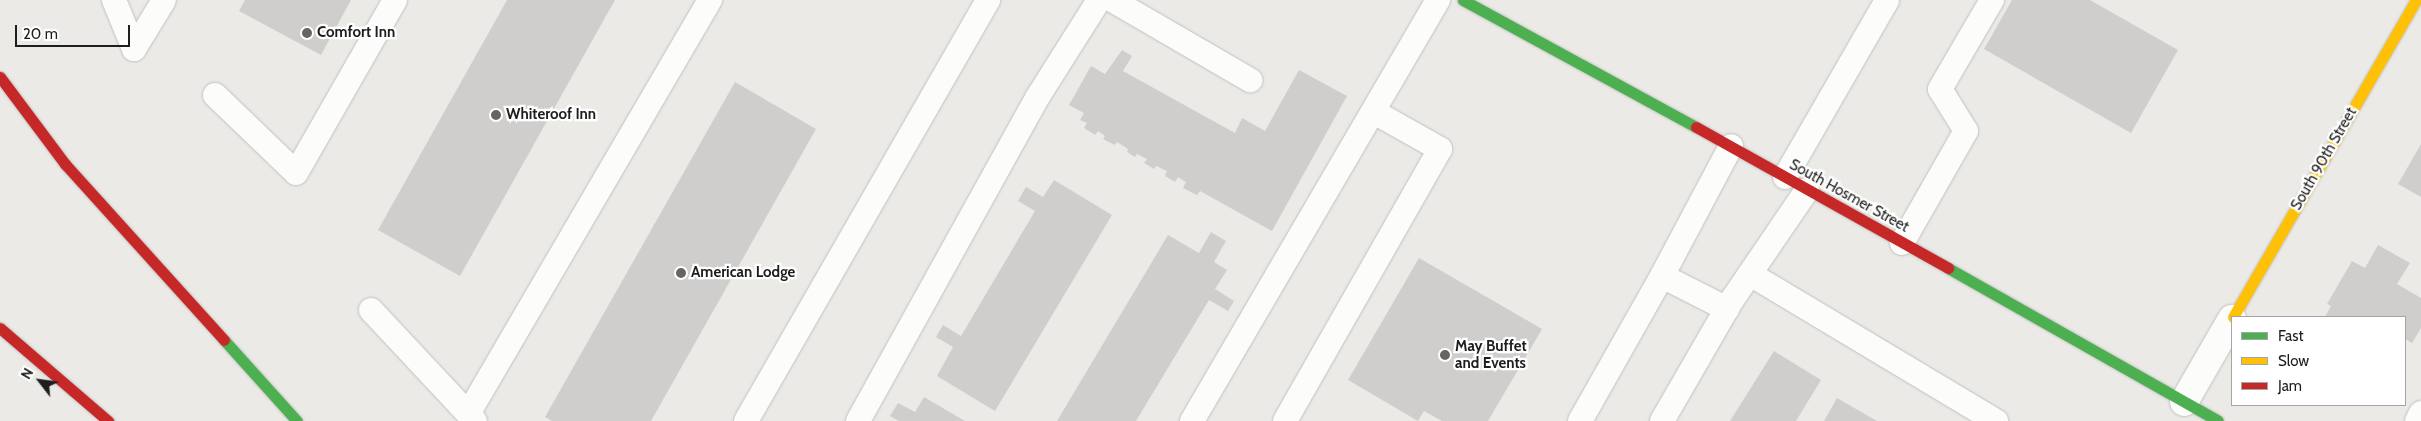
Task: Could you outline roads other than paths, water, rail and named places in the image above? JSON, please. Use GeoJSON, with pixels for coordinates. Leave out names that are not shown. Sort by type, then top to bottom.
{"type":"FeatureCollection","features":[{"type":"Feature","properties":{"kind":"main road","name":"South Hosmer Street"},"geometry":{"type":"LineString","coordinates":[[1463,0],[1731,146],[2218,421]]}},
{"type":"Feature","properties":{"kind":"main road","name":"South 90th Street"},"geometry":{"type":"LineString","coordinates":[[2234,316],[2416,0]]}},
{"type":"Feature","properties":{"kind":"main road"},"geometry":{"type":"LineString","coordinates":[[0,77],[65,164],[296,421]]}},
{"type":"Feature","properties":{"kind":"main road"},"geometry":{"type":"LineString","coordinates":[[0,328],[108,421]]}},
{"type":"Feature","properties":{"kind":"street","name":"South 90th Street"},"geometry":{"type":"LineString","coordinates":[[2184,402],[2231,321]]}},
{"type":"Feature","properties":{"kind":"lane"},"geometry":{"type":"LineString","coordinates":[[114,0],[134,49],[164,0]]}},
{"type":"Feature","properties":{"kind":"lane"},"geometry":{"type":"LineString","coordinates":[[215,95],[296,173],[395,0]]}},
{"type":"Feature","properties":{"kind":"lane"},"geometry":{"type":"LineString","coordinates":[[371,310],[471,417],[710,0]]}},
{"type":"Feature","properties":{"kind":"lane"},"geometry":{"type":"LineString","coordinates":[[746,421],[988,0]]}},
{"type":"Feature","properties":{"kind":"lane"},"geometry":{"type":"LineString","coordinates":[[858,421],[1037,98],[1099,0]]}},
{"type":"Feature","properties":{"kind":"lane"},"geometry":{"type":"LineString","coordinates":[[1112,0],[1250,80]]}},
{"type":"Feature","properties":{"kind":"lane"},"geometry":{"type":"LineString","coordinates":[[1192,421],[1438,0]]}},
{"type":"Feature","properties":{"kind":"lane"},"geometry":{"type":"LineString","coordinates":[[1785,177],[1887,0]]}},
{"type":"Feature","properties":{"kind":"lane"},"geometry":{"type":"LineString","coordinates":[[1902,243],[1966,131],[1940,89],[1992,0]]}},
{"type":"Feature","properties":{"kind":"lane"},"geometry":{"type":"LineString","coordinates":[[1286,421],[1440,149],[1374,112]]}},
{"type":"Feature","properties":{"kind":"lane"},"geometry":{"type":"LineString","coordinates":[[1580,421],[1662,276],[1731,146]]}},
{"type":"Feature","properties":{"kind":"lane"},"geometry":{"type":"LineString","coordinates":[[1662,421],[1727,309],[1807,190]]}},
{"type":"Feature","properties":{"kind":"lane"},"geometry":{"type":"LineString","coordinates":[[1750,274],[1996,421]]}},
{"type":"Feature","properties":{"kind":"lane"},"geometry":{"type":"LineString","coordinates":[[1662,276],[1727,309]]}},
{"type":"Feature","properties":{"kind":"lane"},"geometry":{"type":"LineString","coordinates":[[2417,421],[2421,413]]}},
{"type":"Feature","properties":{"kind":"place","name":"Comfort Inn"},"geometry":{"type":"Point","coordinates":[307,33]}},
{"type":"Feature","properties":{"kind":"place","name":"Whiteroof Inn"},"geometry":{"type":"Point","coordinates":[496,115]}},
{"type":"Feature","properties":{"kind":"place","name":"American Lodge"},"geometry":{"type":"Point","coordinates":[681,273]}},
{"type":"Feature","properties":{"kind":"place","name":"May Buffet and Events"},"geometry":{"type":"Point","coordinates":[1445,355]}}]}
